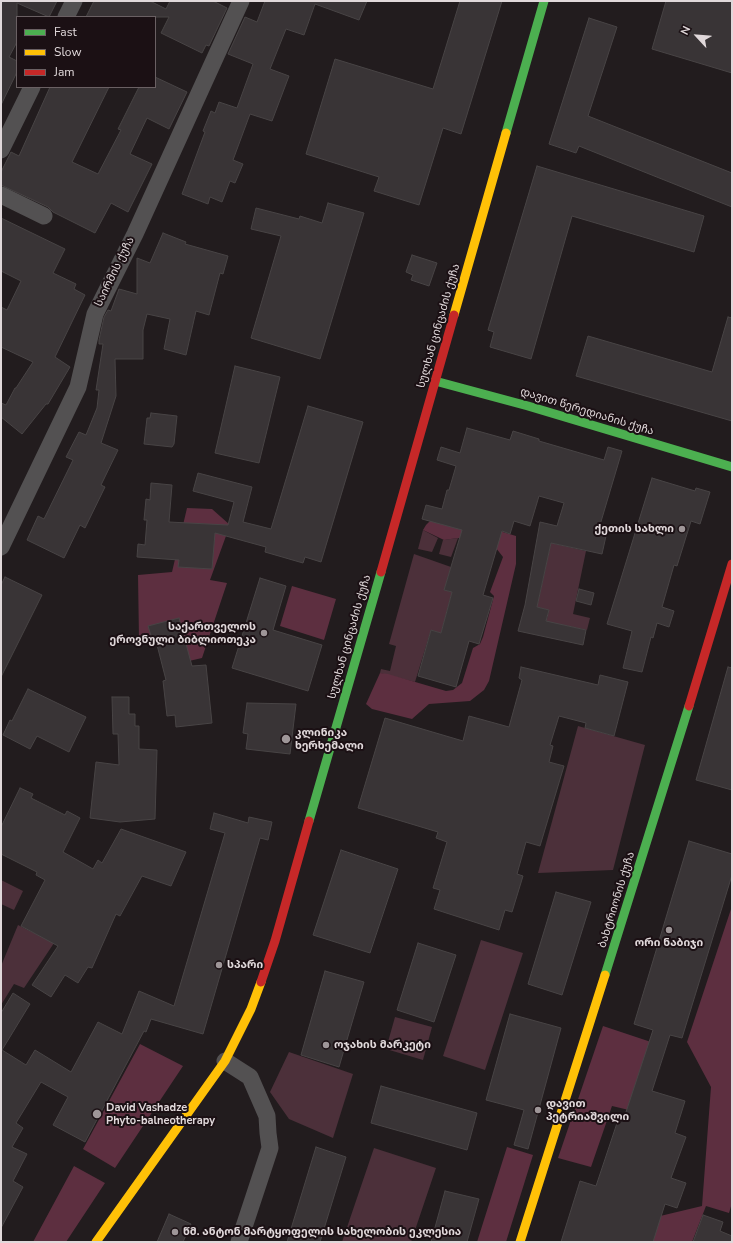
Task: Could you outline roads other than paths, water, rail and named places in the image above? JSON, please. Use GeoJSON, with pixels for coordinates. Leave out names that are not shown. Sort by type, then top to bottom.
{"type":"FeatureCollection","features":[{"type":"Feature","properties":{"kind":"main road","name":"სულხან ცინცაძის ქუჩა"},"geometry":{"type":"LineString","coordinates":[[96,1242],[225,1061],[251,1009],[275,941],[544,1]]}},
{"type":"Feature","properties":{"kind":"main road","name":"დავით წერედიანის ქუჩა"},"geometry":{"type":"LineString","coordinates":[[436,381],[528,406],[732,467]]}},
{"type":"Feature","properties":{"kind":"main road","name":"ბახტრიონის ქუჩა"},"geometry":{"type":"LineString","coordinates":[[520,1242],[643,857],[732,564]]}},
{"type":"Feature","properties":{"kind":"street"},"geometry":{"type":"LineString","coordinates":[[66,16],[74,1]]}},
{"type":"Feature","properties":{"kind":"street","name":"საირმის ქუჩა"},"geometry":{"type":"LineString","coordinates":[[1,547],[78,386],[95,314],[135,234],[241,1]]}},
{"type":"Feature","properties":{"kind":"street"},"geometry":{"type":"LineString","coordinates":[[1,150],[32,88]]}},
{"type":"Feature","properties":{"kind":"street"},"geometry":{"type":"LineString","coordinates":[[1,195],[44,216]]}},
{"type":"Feature","properties":{"kind":"street"},"geometry":{"type":"LineString","coordinates":[[225,1061],[250,1077],[267,1116],[270,1148],[240,1242]]}},
{"type":"Feature","properties":{"kind":"place","name":"ქეთის სახლი"},"geometry":{"type":"Point","coordinates":[682,529]}},
{"type":"Feature","properties":{"kind":"place","name":"საქართველოს ეროვნული ბიბლიოთეკა"},"geometry":{"type":"Point","coordinates":[264,633]}},
{"type":"Feature","properties":{"kind":"place","name":"კლინიკა ხერხემალი"},"geometry":{"type":"Point","coordinates":[286,739]}},
{"type":"Feature","properties":{"kind":"place","name":"ორი ნაბიჯი"},"geometry":{"type":"Point","coordinates":[669,930]}},
{"type":"Feature","properties":{"kind":"place","name":"სპარი"},"geometry":{"type":"Point","coordinates":[219,965]}},
{"type":"Feature","properties":{"kind":"place","name":"ოჯახის მარკეტი"},"geometry":{"type":"Point","coordinates":[326,1045]}},
{"type":"Feature","properties":{"kind":"place","name":"დავით პეტრიაშვილი"},"geometry":{"type":"Point","coordinates":[538,1110]}},
{"type":"Feature","properties":{"kind":"place","name":"David Vashadze Phyto-balneotherapy"},"geometry":{"type":"Point","coordinates":[97,1114]}},
{"type":"Feature","properties":{"kind":"place","name":"წმ. ანტონ მარტყოფელის სახელობის ეკლესია"},"geometry":{"type":"Point","coordinates":[175,1232]}}]}
